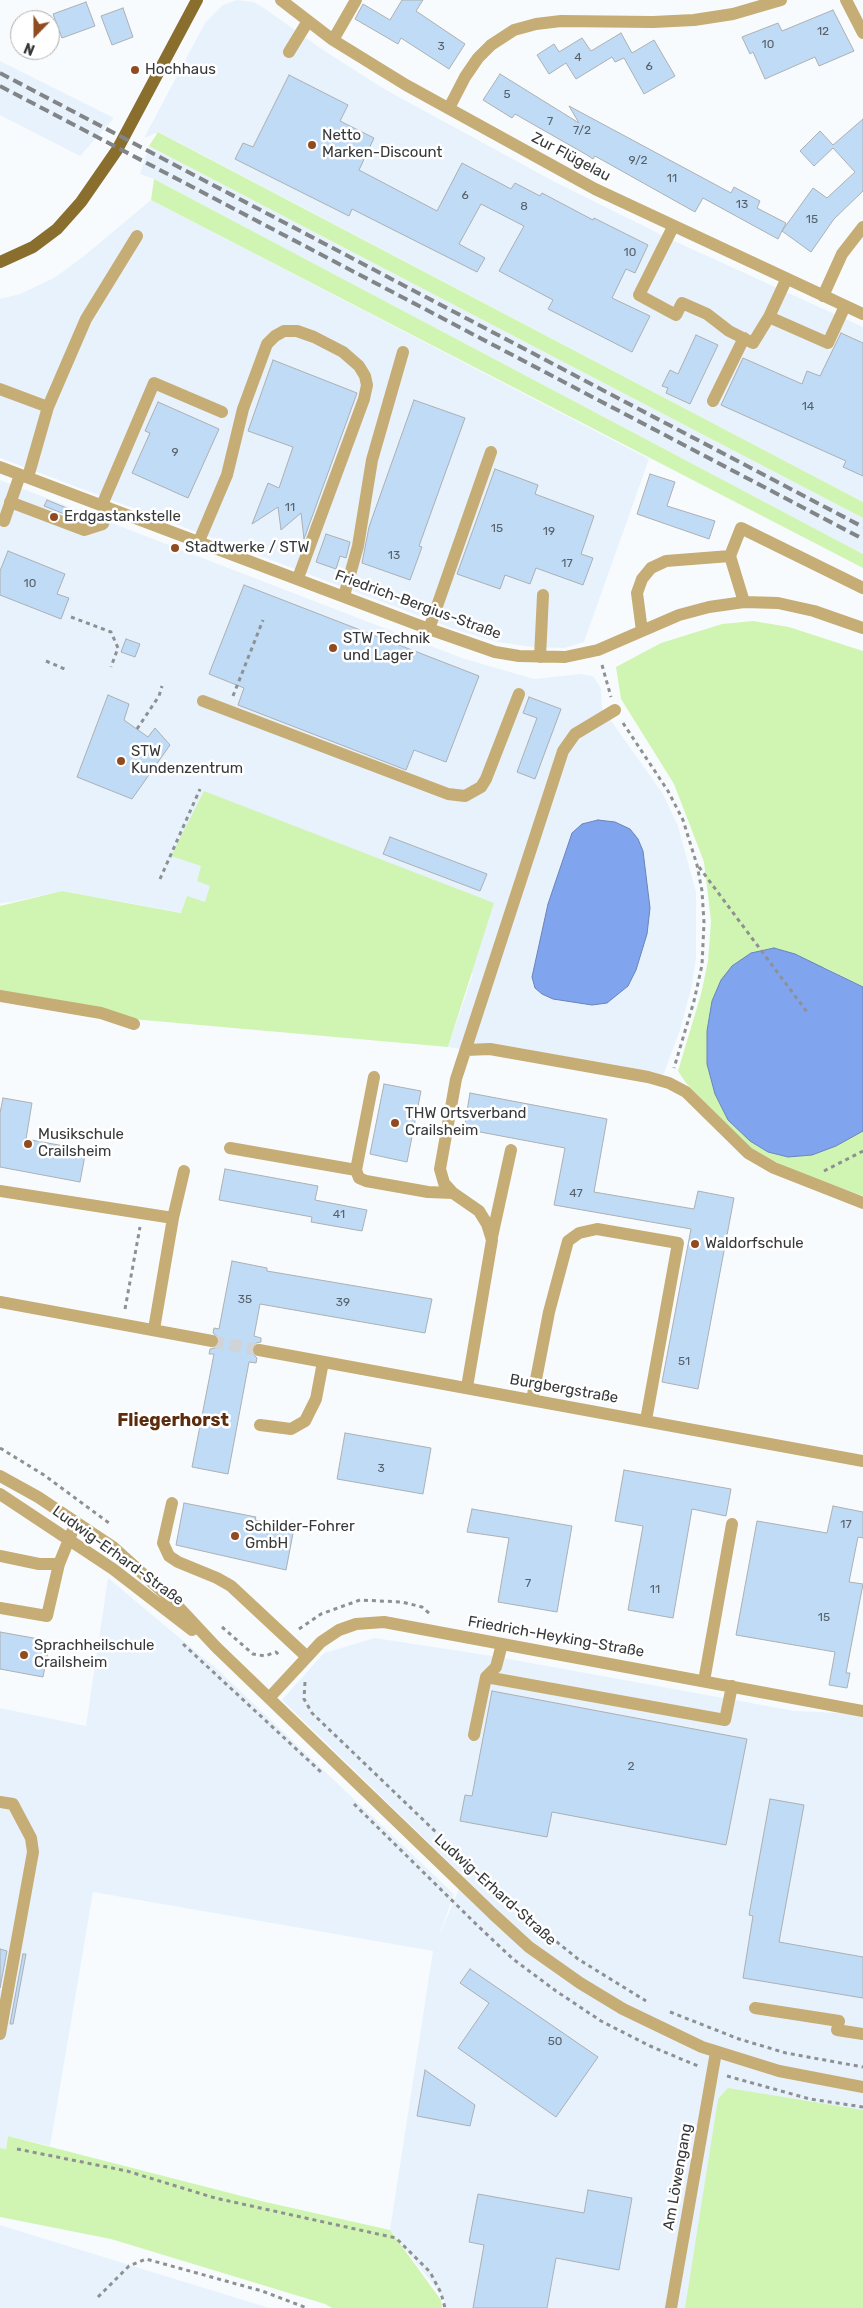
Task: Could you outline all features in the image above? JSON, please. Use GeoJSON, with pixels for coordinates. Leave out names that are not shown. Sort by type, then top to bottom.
{"type":"FeatureCollection","features":[{"type":"Feature","properties":{"kind":"main road"},"geometry":{"type":"LineString","coordinates":[[0,262],[33,247],[57,229],[82,202],[117,150],[197,0]]}},
{"type":"Feature","properties":{"kind":"street","name":"Zur Flügelau"},"geometry":{"type":"LineString","coordinates":[[281,0],[333,40],[449,108],[587,184],[673,227],[863,314]]}},
{"type":"Feature","properties":{"kind":"street"},"geometry":{"type":"LineString","coordinates":[[333,40],[356,0]]}},
{"type":"Feature","properties":{"kind":"street"},"geometry":{"type":"LineString","coordinates":[[449,108],[465,77],[478,58],[491,45],[514,30],[536,24],[561,21],[653,22],[694,20],[733,14],[781,0]]}},
{"type":"Feature","properties":{"kind":"street"},"geometry":{"type":"LineString","coordinates":[[846,0],[863,33]]}},
{"type":"Feature","properties":{"kind":"street"},"geometry":{"type":"LineString","coordinates":[[289,52],[308,21]]}},
{"type":"Feature","properties":{"kind":"street"},"geometry":{"type":"LineString","coordinates":[[673,227],[639,295],[676,315],[682,303],[707,314],[728,331],[753,342],[769,317],[786,280]]}},
{"type":"Feature","properties":{"kind":"street"},"geometry":{"type":"LineString","coordinates":[[823,296],[842,254],[863,227]]}},
{"type":"Feature","properties":{"kind":"street"},"geometry":{"type":"LineString","coordinates":[[4,521],[10,502],[24,476],[48,407],[86,319],[137,236]]}},
{"type":"Feature","properties":{"kind":"street"},"geometry":{"type":"LineString","coordinates":[[769,317],[828,343],[845,306]]}},
{"type":"Feature","properties":{"kind":"street"},"geometry":{"type":"LineString","coordinates":[[199,541],[228,474],[243,410],[267,344],[284,331],[297,331],[314,337],[344,352],[359,366],[367,385],[364,399],[298,578]]}},
{"type":"Feature","properties":{"kind":"street"},"geometry":{"type":"LineString","coordinates":[[713,401],[744,338]]}},
{"type":"Feature","properties":{"kind":"street"},"geometry":{"type":"LineString","coordinates":[[344,596],[358,546],[372,460],[403,352]]}},
{"type":"Feature","properties":{"kind":"street"},"geometry":{"type":"LineString","coordinates":[[10,502],[84,530],[102,524],[106,507],[154,383],[222,412]]}},
{"type":"Feature","properties":{"kind":"street"},"geometry":{"type":"LineString","coordinates":[[0,389],[48,407]]}},
{"type":"Feature","properties":{"kind":"street"},"geometry":{"type":"LineString","coordinates":[[429,629],[491,452]]}},
{"type":"Feature","properties":{"kind":"street","name":"Friedrich-Bergius-Straße"},"geometry":{"type":"LineString","coordinates":[[0,467],[429,629],[495,652],[540,658],[565,657],[598,650],[679,615],[708,607],[744,602],[778,603],[862,624]]}},
{"type":"Feature","properties":{"kind":"street"},"geometry":{"type":"LineString","coordinates":[[744,602],[730,556],[741,528],[863,588]]}},
{"type":"Feature","properties":{"kind":"street"},"geometry":{"type":"LineString","coordinates":[[642,631],[637,593],[642,578],[651,568],[666,561],[730,556]]}},
{"type":"Feature","properties":{"kind":"street"},"geometry":{"type":"LineString","coordinates":[[540,658],[543,595]]}},
{"type":"Feature","properties":{"kind":"street"},"geometry":{"type":"LineString","coordinates":[[203,701],[448,794],[465,796],[481,787],[486,779],[519,694]]}},
{"type":"Feature","properties":{"kind":"street"},"geometry":{"type":"LineString","coordinates":[[492,1240],[480,1211],[453,1193],[444,1183],[440,1169],[456,1079],[563,751],[575,734],[615,710]]}},
{"type":"Feature","properties":{"kind":"street"},"geometry":{"type":"LineString","coordinates":[[0,996],[101,1013],[134,1024]]}},
{"type":"Feature","properties":{"kind":"street"},"geometry":{"type":"LineString","coordinates":[[466,1050],[490,1049],[648,1077],[670,1083],[686,1092],[748,1152],[774,1168],[863,1203]]}},
{"type":"Feature","properties":{"kind":"street"},"geometry":{"type":"LineString","coordinates":[[374,1077],[356,1170],[359,1178],[366,1181],[428,1192],[453,1193]]}},
{"type":"Feature","properties":{"kind":"street"},"geometry":{"type":"LineString","coordinates":[[230,1148],[356,1170]]}},
{"type":"Feature","properties":{"kind":"street"},"geometry":{"type":"LineString","coordinates":[[467,1387],[492,1240],[511,1150]]}},
{"type":"Feature","properties":{"kind":"street"},"geometry":{"type":"LineString","coordinates":[[154,1329],[173,1218],[184,1171]]}},
{"type":"Feature","properties":{"kind":"street"},"geometry":{"type":"LineString","coordinates":[[0,1191],[173,1218]]}},
{"type":"Feature","properties":{"kind":"street"},"geometry":{"type":"LineString","coordinates":[[532,1400],[548,1312],[568,1242],[579,1233],[597,1229],[678,1243],[646,1420]]}},
{"type":"Feature","properties":{"kind":"street"},"geometry":{"type":"LineString","coordinates":[[0,1302],[212,1341]]}},
{"type":"Feature","properties":{"kind":"street","name":"Burgbergstraße"},"geometry":{"type":"LineString","coordinates":[[259,1350],[863,1461]]}},
{"type":"Feature","properties":{"kind":"street"},"geometry":{"type":"LineString","coordinates":[[260,1425],[291,1429],[305,1421],[316,1399],[323,1362]]}},
{"type":"Feature","properties":{"kind":"street","name":"Ludwig-Erhard-Straße"},"geometry":{"type":"LineString","coordinates":[[0,1476],[38,1497],[113,1547],[174,1602],[216,1647],[529,1947],[580,1983],[623,2009],[716,2052],[779,2071],[863,2087]]}},
{"type":"Feature","properties":{"kind":"street","name":"Ludwig-Erhard-Straße"},"geometry":{"type":"LineString","coordinates":[[0,1494],[68,1538],[216,1647]]}},
{"type":"Feature","properties":{"kind":"street"},"geometry":{"type":"LineString","coordinates":[[172,1504],[163,1543],[169,1556],[231,1586],[306,1656]]}},
{"type":"Feature","properties":{"kind":"street"},"geometry":{"type":"LineString","coordinates":[[0,1608],[47,1616],[59,1564],[68,1538],[77,1523]]}},
{"type":"Feature","properties":{"kind":"street"},"geometry":{"type":"LineString","coordinates":[[704,1681],[732,1524]]}},
{"type":"Feature","properties":{"kind":"street"},"geometry":{"type":"LineString","coordinates":[[0,1556],[39,1564],[59,1564]]}},
{"type":"Feature","properties":{"kind":"street","name":"Friedrich-Heyking-Straße"},"geometry":{"type":"LineString","coordinates":[[269,1698],[306,1656],[321,1642],[339,1630],[356,1624],[384,1622],[863,1711]]}},
{"type":"Feature","properties":{"kind":"street"},"geometry":{"type":"LineString","coordinates":[[474,1735],[486,1677],[496,1667],[502,1644]]}},
{"type":"Feature","properties":{"kind":"street"},"geometry":{"type":"LineString","coordinates":[[486,1677],[725,1720],[732,1686]]}},
{"type":"Feature","properties":{"kind":"street"},"geometry":{"type":"LineString","coordinates":[[0,1802],[13,1804],[31,1838],[33,1852],[0,2034]]}},
{"type":"Feature","properties":{"kind":"street"},"geometry":{"type":"LineString","coordinates":[[755,2008],[838,2021],[837,2030],[863,2034]]}},
{"type":"Feature","properties":{"kind":"street","name":"Am Löwengang"},"geometry":{"type":"LineString","coordinates":[[671,2308],[716,2052]]}},
{"type":"Feature","properties":{"kind":"path"},"geometry":{"type":"LineString","coordinates":[[70,617],[111,632],[118,648],[111,667]]}},
{"type":"Feature","properties":{"kind":"path"},"geometry":{"type":"LineString","coordinates":[[228,710],[263,620]]}},
{"type":"Feature","properties":{"kind":"path"},"geometry":{"type":"LineString","coordinates":[[598,650],[615,710],[668,791],[682,820],[697,865],[704,923],[702,965],[694,1001],[670,1083]]}},
{"type":"Feature","properties":{"kind":"path"},"geometry":{"type":"LineString","coordinates":[[46,661],[67,670]]}},
{"type":"Feature","properties":{"kind":"path"},"geometry":{"type":"LineString","coordinates":[[137,729],[159,696],[162,686]]}},
{"type":"Feature","properties":{"kind":"path"},"geometry":{"type":"LineString","coordinates":[[160,879],[168,856],[200,789]]}},
{"type":"Feature","properties":{"kind":"path"},"geometry":{"type":"LineString","coordinates":[[697,865],[807,1012]]}},
{"type":"Feature","properties":{"kind":"path"},"geometry":{"type":"LineString","coordinates":[[814,1185],[821,1173],[863,1151]]}},
{"type":"Feature","properties":{"kind":"path"},"geometry":{"type":"LineString","coordinates":[[122,1323],[142,1214]]}},
{"type":"Feature","properties":{"kind":"path"},"geometry":{"type":"LineString","coordinates":[[0,1448],[44,1475],[115,1528]]}},
{"type":"Feature","properties":{"kind":"path"},"geometry":{"type":"LineString","coordinates":[[219,1625],[247,1651],[265,1656],[276,1652],[294,1669],[305,1681],[304,1698],[312,1713],[514,1908],[578,1959],[649,2002]]}},
{"type":"Feature","properties":{"kind":"path"},"geometry":{"type":"LineString","coordinates":[[666,2010],[739,2039],[786,2053],[863,2067]]}},
{"type":"Feature","properties":{"kind":"path"},"geometry":{"type":"LineString","coordinates":[[17,2149],[128,2170],[215,2198],[396,2238],[430,2272],[441,2293],[445,2308]]}},
{"type":"Feature","properties":{"kind":"path"},"geometry":{"type":"LineString","coordinates":[[98,2297],[129,2266],[146,2259],[262,2292],[307,2308]]}},
{"type":"Feature","properties":{"kind":"shaded area"},"geometry":{"type":"Polygon","coordinates":[[[237,0],[253,2],[261,6],[323,50],[386,90],[555,182],[672,240],[863,327],[863,502],[159,132],[144,138],[205,23],[223,5],[237,0]]]}},
{"type":"Feature","properties":{"kind":"shaded area"},"geometry":{"type":"Polygon","coordinates":[[[0,61],[114,118],[80,156],[0,115],[0,61]]]}},
{"type":"Feature","properties":{"kind":"shaded area"},"geometry":{"type":"Polygon","coordinates":[[[149,146],[863,518],[863,554],[154,179],[140,174],[149,146]]]}},
{"type":"Feature","properties":{"kind":"shaded area"},"geometry":{"type":"Polygon","coordinates":[[[151,200],[649,459],[584,642],[564,648],[533,647],[497,642],[457,630],[0,458],[0,299],[20,294],[54,278],[84,256],[151,200]]]}},
{"type":"Feature","properties":{"kind":"shaded area"},"geometry":{"type":"Polygon","coordinates":[[[0,480],[462,658],[534,679],[580,674],[593,676],[601,688],[602,708],[663,794],[678,826],[696,892],[696,958],[692,985],[680,1030],[661,1081],[448,1047],[473,974],[332,940],[62,891],[0,903],[0,480]]]}},
{"type":"Feature","properties":{"kind":"shaded area"},"geometry":{"type":"Polygon","coordinates":[[[108,1578],[217,1669],[454,1894],[439,1936],[464,1877],[282,1700],[324,1653],[375,1638],[492,1656],[795,1711],[863,1714],[863,2308],[445,2308],[444,2298],[390,2230],[433,1951],[93,1892],[50,2146],[8,2136],[6,2149],[0,2148],[0,1708],[86,1726],[108,1578]]]}},
{"type":"Feature","properties":{"kind":"shaded area"},"geometry":{"type":"Polygon","coordinates":[[[0,2225],[3,2226],[269,2308],[0,2308],[0,2225]]]}},
{"type":"Feature","properties":{"kind":"green space"},"geometry":{"type":"Polygon","coordinates":[[[158,132],[863,502],[863,518],[149,146],[158,132]]]}},
{"type":"Feature","properties":{"kind":"green space"},"geometry":{"type":"Polygon","coordinates":[[[154,179],[863,554],[863,568],[151,200],[154,179]]]}},
{"type":"Feature","properties":{"kind":"green space"},"geometry":{"type":"Polygon","coordinates":[[[753,621],[789,627],[863,651],[863,987],[824,967],[715,1094],[728,1120],[750,1141],[768,1152],[788,1157],[812,1155],[836,1146],[863,1131],[863,1196],[791,1170],[747,1146],[686,1083],[678,1071],[701,994],[708,961],[711,921],[704,862],[674,784],[621,699],[616,667],[661,643],[722,624],[753,621]]]}},
{"type":"Feature","properties":{"kind":"green space"},"geometry":{"type":"Polygon","coordinates":[[[204,791],[494,903],[448,1047],[132,1019],[0,992],[0,906],[62,891],[181,913],[187,896],[205,902],[210,886],[197,881],[201,866],[171,856],[204,791]]]}},
{"type":"Feature","properties":{"kind":"green space"},"geometry":{"type":"Polygon","coordinates":[[[728,2088],[863,2110],[863,2308],[685,2308],[718,2099],[728,2088]]]}},
{"type":"Feature","properties":{"kind":"green space"},"geometry":{"type":"Polygon","coordinates":[[[8,2136],[261,2201],[390,2230],[441,2300],[442,2308],[332,2308],[325,2304],[111,2239],[0,2217],[0,2148],[6,2149],[8,2136]]]}},
{"type":"Feature","properties":{"kind":"water"},"geometry":{"type":"Polygon","coordinates":[[[598,820],[615,822],[630,829],[638,839],[643,851],[650,908],[647,934],[636,970],[628,986],[607,1003],[592,1005],[553,999],[542,994],[535,988],[532,977],[548,904],[572,833],[582,824],[598,820]]]}},
{"type":"Feature","properties":{"kind":"water"},"geometry":{"type":"Polygon","coordinates":[[[774,948],[795,954],[863,987],[863,1131],[836,1146],[812,1155],[788,1157],[768,1152],[750,1141],[728,1120],[715,1094],[707,1064],[707,1031],[712,1001],[721,980],[732,966],[751,953],[774,948]]]}},
{"type":"Feature","properties":{"kind":"building"},"geometry":{"type":"Polygon","coordinates":[[[402,0],[423,0],[416,11],[465,44],[449,69],[401,38],[398,44],[355,19],[363,4],[390,20],[402,0]]]}},
{"type":"Feature","properties":{"kind":"building"},"geometry":{"type":"Polygon","coordinates":[[[86,2],[95,26],[62,38],[60,33],[60,11],[86,2]]]}},
{"type":"Feature","properties":{"kind":"building"},"geometry":{"type":"Polygon","coordinates":[[[123,8],[133,37],[112,45],[101,16],[123,8]]]}},
{"type":"Feature","properties":{"kind":"building"},"geometry":{"type":"Polygon","coordinates":[[[833,10],[854,51],[819,66],[815,57],[765,79],[753,52],[750,54],[742,37],[778,23],[782,31],[833,10]]]}},
{"type":"Feature","properties":{"kind":"building"},"geometry":{"type":"Polygon","coordinates":[[[621,33],[632,53],[654,40],[675,76],[644,94],[624,58],[615,62],[612,57],[576,79],[566,63],[549,74],[537,55],[554,44],[559,52],[582,38],[591,51],[621,33]]]}},
{"type":"Feature","properties":{"kind":"building"},"geometry":{"type":"Polygon","coordinates":[[[500,74],[579,123],[569,106],[731,193],[734,187],[760,201],[757,208],[786,223],[778,239],[703,198],[695,212],[595,156],[593,159],[515,114],[512,118],[483,100],[500,74]]]}},
{"type":"Feature","properties":{"kind":"building"},"geometry":{"type":"Polygon","coordinates":[[[289,75],[348,105],[340,121],[374,138],[359,170],[437,211],[462,163],[511,189],[515,183],[540,196],[542,193],[593,220],[594,218],[648,245],[635,273],[626,269],[612,298],[650,316],[632,352],[548,309],[553,300],[499,271],[524,226],[481,204],[459,244],[485,258],[477,272],[352,209],[349,216],[235,159],[243,143],[253,147],[289,75]]]}},
{"type":"Feature","properties":{"kind":"building"},"geometry":{"type":"Polygon","coordinates":[[[863,119],[863,191],[834,219],[811,252],[782,231],[813,188],[827,198],[855,172],[833,148],[814,166],[800,151],[820,131],[833,145],[863,119]]]}},
{"type":"Feature","properties":{"kind":"building"},"geometry":{"type":"Polygon","coordinates":[[[841,333],[863,343],[863,476],[843,467],[846,461],[721,405],[743,358],[802,384],[807,371],[820,376],[841,333]]]}},
{"type":"Feature","properties":{"kind":"building"},"geometry":{"type":"Polygon","coordinates":[[[696,335],[718,345],[690,404],[666,393],[668,388],[662,386],[670,370],[678,374],[696,335]]]}},
{"type":"Feature","properties":{"kind":"building"},"geometry":{"type":"Polygon","coordinates":[[[273,360],[357,393],[304,539],[301,513],[281,530],[278,507],[252,524],[268,483],[279,488],[293,447],[248,431],[273,360]]]}},
{"type":"Feature","properties":{"kind":"building"},"geometry":{"type":"Polygon","coordinates":[[[414,400],[465,418],[419,546],[422,547],[410,580],[362,563],[369,527],[414,400]]]}},
{"type":"Feature","properties":{"kind":"building"},"geometry":{"type":"Polygon","coordinates":[[[158,402],[219,429],[188,498],[132,473],[150,433],[145,431],[158,402]]]}},
{"type":"Feature","properties":{"kind":"building"},"geometry":{"type":"Polygon","coordinates":[[[495,469],[538,485],[535,494],[594,516],[581,554],[593,558],[583,585],[536,568],[530,584],[505,575],[500,589],[457,574],[495,469]]]}},
{"type":"Feature","properties":{"kind":"building"},"geometry":{"type":"Polygon","coordinates":[[[650,474],[675,482],[667,506],[715,521],[709,539],[637,514],[650,474]]]}},
{"type":"Feature","properties":{"kind":"building"},"geometry":{"type":"Polygon","coordinates":[[[47,500],[69,509],[67,515],[44,506],[47,500]]]}},
{"type":"Feature","properties":{"kind":"building"},"geometry":{"type":"Polygon","coordinates":[[[326,534],[350,542],[346,558],[340,556],[336,569],[316,562],[326,534]]]}},
{"type":"Feature","properties":{"kind":"building"},"geometry":{"type":"Polygon","coordinates":[[[8,551],[65,574],[57,594],[69,598],[61,619],[0,595],[0,571],[8,551]]]}},
{"type":"Feature","properties":{"kind":"building","name":"STW Technik und Lager"},"geometry":{"type":"Polygon","coordinates":[[[244,585],[479,676],[446,762],[414,750],[406,770],[238,705],[244,688],[209,674],[244,585]]]}},
{"type":"Feature","properties":{"kind":"building"},"geometry":{"type":"Polygon","coordinates":[[[126,639],[140,644],[135,657],[121,652],[126,639]]]}},
{"type":"Feature","properties":{"kind":"building","name":"STW Kundenzentrum"},"geometry":{"type":"Polygon","coordinates":[[[108,695],[129,704],[124,720],[148,737],[155,728],[170,745],[132,799],[77,777],[108,695]]]}},
{"type":"Feature","properties":{"kind":"building"},"geometry":{"type":"Polygon","coordinates":[[[529,697],[561,709],[535,779],[517,772],[537,718],[523,713],[529,697]]]}},
{"type":"Feature","properties":{"kind":"building"},"geometry":{"type":"Polygon","coordinates":[[[390,837],[487,874],[480,891],[383,854],[390,837]]]}},
{"type":"Feature","properties":{"kind":"building","name":"THW Ortsverband Crailsheim"},"geometry":{"type":"Polygon","coordinates":[[[384,1084],[421,1091],[407,1162],[370,1154],[384,1084]]]}},
{"type":"Feature","properties":{"kind":"building"},"geometry":{"type":"Polygon","coordinates":[[[470,1093],[607,1119],[594,1192],[694,1209],[698,1191],[734,1198],[698,1389],[662,1382],[691,1229],[554,1205],[565,1148],[464,1129],[470,1093]]]}},
{"type":"Feature","properties":{"kind":"building","name":"Musikschule Crailsheim"},"geometry":{"type":"Polygon","coordinates":[[[3,1098],[32,1103],[26,1139],[86,1150],[80,1182],[0,1167],[0,1113],[3,1098]]]}},
{"type":"Feature","properties":{"kind":"building"},"geometry":{"type":"Polygon","coordinates":[[[225,1169],[318,1186],[315,1200],[367,1210],[362,1231],[311,1222],[312,1217],[219,1200],[225,1169]]]}},
{"type":"Feature","properties":{"kind":"building"},"geometry":{"type":"Polygon","coordinates":[[[232,1261],[267,1268],[267,1271],[432,1299],[425,1333],[260,1304],[254,1336],[261,1338],[261,1342],[256,1343],[251,1348],[252,1353],[257,1358],[256,1363],[249,1362],[228,1474],[192,1467],[214,1354],[209,1354],[210,1349],[215,1348],[220,1343],[219,1338],[213,1333],[214,1328],[219,1329],[232,1261]]]}},
{"type":"Feature","properties":{"kind":"building"},"geometry":{"type":"Polygon","coordinates":[[[345,1433],[431,1448],[423,1494],[337,1479],[345,1433]]]}},
{"type":"Feature","properties":{"kind":"building"},"geometry":{"type":"Polygon","coordinates":[[[624,1470],[731,1489],[726,1516],[692,1509],[673,1618],[628,1610],[643,1526],[615,1521],[624,1470]]]}},
{"type":"Feature","properties":{"kind":"building","name":"Schilder-Fohrer GmbH"},"geometry":{"type":"Polygon","coordinates":[[[184,1503],[256,1517],[255,1520],[294,1528],[286,1570],[176,1545],[184,1503]]]}},
{"type":"Feature","properties":{"kind":"building"},"geometry":{"type":"Polygon","coordinates":[[[833,1506],[863,1512],[863,1538],[858,1537],[849,1582],[863,1584],[846,1673],[850,1673],[847,1688],[829,1685],[835,1652],[736,1635],[757,1521],[827,1533],[833,1506]]]}},
{"type":"Feature","properties":{"kind":"building"},"geometry":{"type":"Polygon","coordinates":[[[472,1509],[572,1526],[557,1612],[498,1602],[509,1538],[467,1532],[472,1509]]]}},
{"type":"Feature","properties":{"kind":"building","name":"Sprachheilschule Crailsheim"},"geometry":{"type":"Polygon","coordinates":[[[0,1632],[50,1641],[43,1677],[0,1669],[0,1632]]]}},
{"type":"Feature","properties":{"kind":"building"},"geometry":{"type":"Polygon","coordinates":[[[492,1691],[747,1739],[726,1845],[552,1812],[547,1837],[460,1821],[465,1795],[472,1796],[492,1691]]]}},
{"type":"Feature","properties":{"kind":"building"},"geometry":{"type":"Polygon","coordinates":[[[770,1799],[804,1805],[779,1942],[863,1957],[863,1998],[743,1978],[753,1916],[749,1915],[770,1799]]]}},
{"type":"Feature","properties":{"kind":"building"},"geometry":{"type":"Polygon","coordinates":[[[0,1949],[7,1951],[0,1988],[0,1949]]]}},
{"type":"Feature","properties":{"kind":"building"},"geometry":{"type":"Polygon","coordinates":[[[23,1954],[26,1954],[13,2024],[10,2024],[23,1954]]]}},
{"type":"Feature","properties":{"kind":"building"},"geometry":{"type":"Polygon","coordinates":[[[470,1969],[598,2057],[556,2117],[458,2048],[489,2003],[460,1983],[470,1969]]]}},
{"type":"Feature","properties":{"kind":"building"},"geometry":{"type":"Polygon","coordinates":[[[425,2070],[475,2105],[470,2126],[417,2116],[425,2070]]]}},
{"type":"Feature","properties":{"kind":"building"},"geometry":{"type":"Polygon","coordinates":[[[588,2190],[632,2198],[619,2270],[556,2258],[547,2308],[473,2308],[484,2245],[469,2242],[478,2194],[584,2213],[588,2190]]]}},
{"type":"Feature","properties":{"kind":"tunnel"},"geometry":{"type":"LineString","coordinates":[[212,1341],[259,1350]]}},
{"type":"Feature","properties":{"kind":"railway"},"geometry":{"type":"LineString","coordinates":[[0,73],[863,527]]}},
{"type":"Feature","properties":{"kind":"railway"},"geometry":{"type":"LineString","coordinates":[[0,86],[863,539]]}},
{"type":"Feature","properties":{"kind":"place","name":"Hochhaus"},"geometry":{"type":"Point","coordinates":[135,70]}},
{"type":"Feature","properties":{"kind":"place","name":"Netto Marken-Discount"},"geometry":{"type":"Point","coordinates":[312,145]}},
{"type":"Feature","properties":{"kind":"place","name":"Erdgastankstelle"},"geometry":{"type":"Point","coordinates":[54,517]}},
{"type":"Feature","properties":{"kind":"place","name":"Stadtwerke / STW"},"geometry":{"type":"Point","coordinates":[175,548]}},
{"type":"Feature","properties":{"kind":"place","name":"STW Technik und Lager"},"geometry":{"type":"Point","coordinates":[333,648]}},
{"type":"Feature","properties":{"kind":"place","name":"STW Kundenzentrum"},"geometry":{"type":"Point","coordinates":[121,761]}},
{"type":"Feature","properties":{"kind":"place","name":"THW Ortsverband Crailsheim"},"geometry":{"type":"Point","coordinates":[395,1123]}},
{"type":"Feature","properties":{"kind":"place","name":"Musikschule Crailsheim"},"geometry":{"type":"Point","coordinates":[28,1144]}},
{"type":"Feature","properties":{"kind":"place","name":"Waldorfschule"},"geometry":{"type":"Point","coordinates":[695,1244]}},
{"type":"Feature","properties":{"kind":"place","name":"Schilder-Fohrer GmbH"},"geometry":{"type":"Point","coordinates":[235,1536]}},
{"type":"Feature","properties":{"kind":"place","name":"Sprachheilschule Crailsheim"},"geometry":{"type":"Point","coordinates":[24,1655]}},
{"type":"Feature","properties":{"kind":"district","name":"Fliegerhorst"},"geometry":{"type":"Point","coordinates":[173,1421]}}]}
